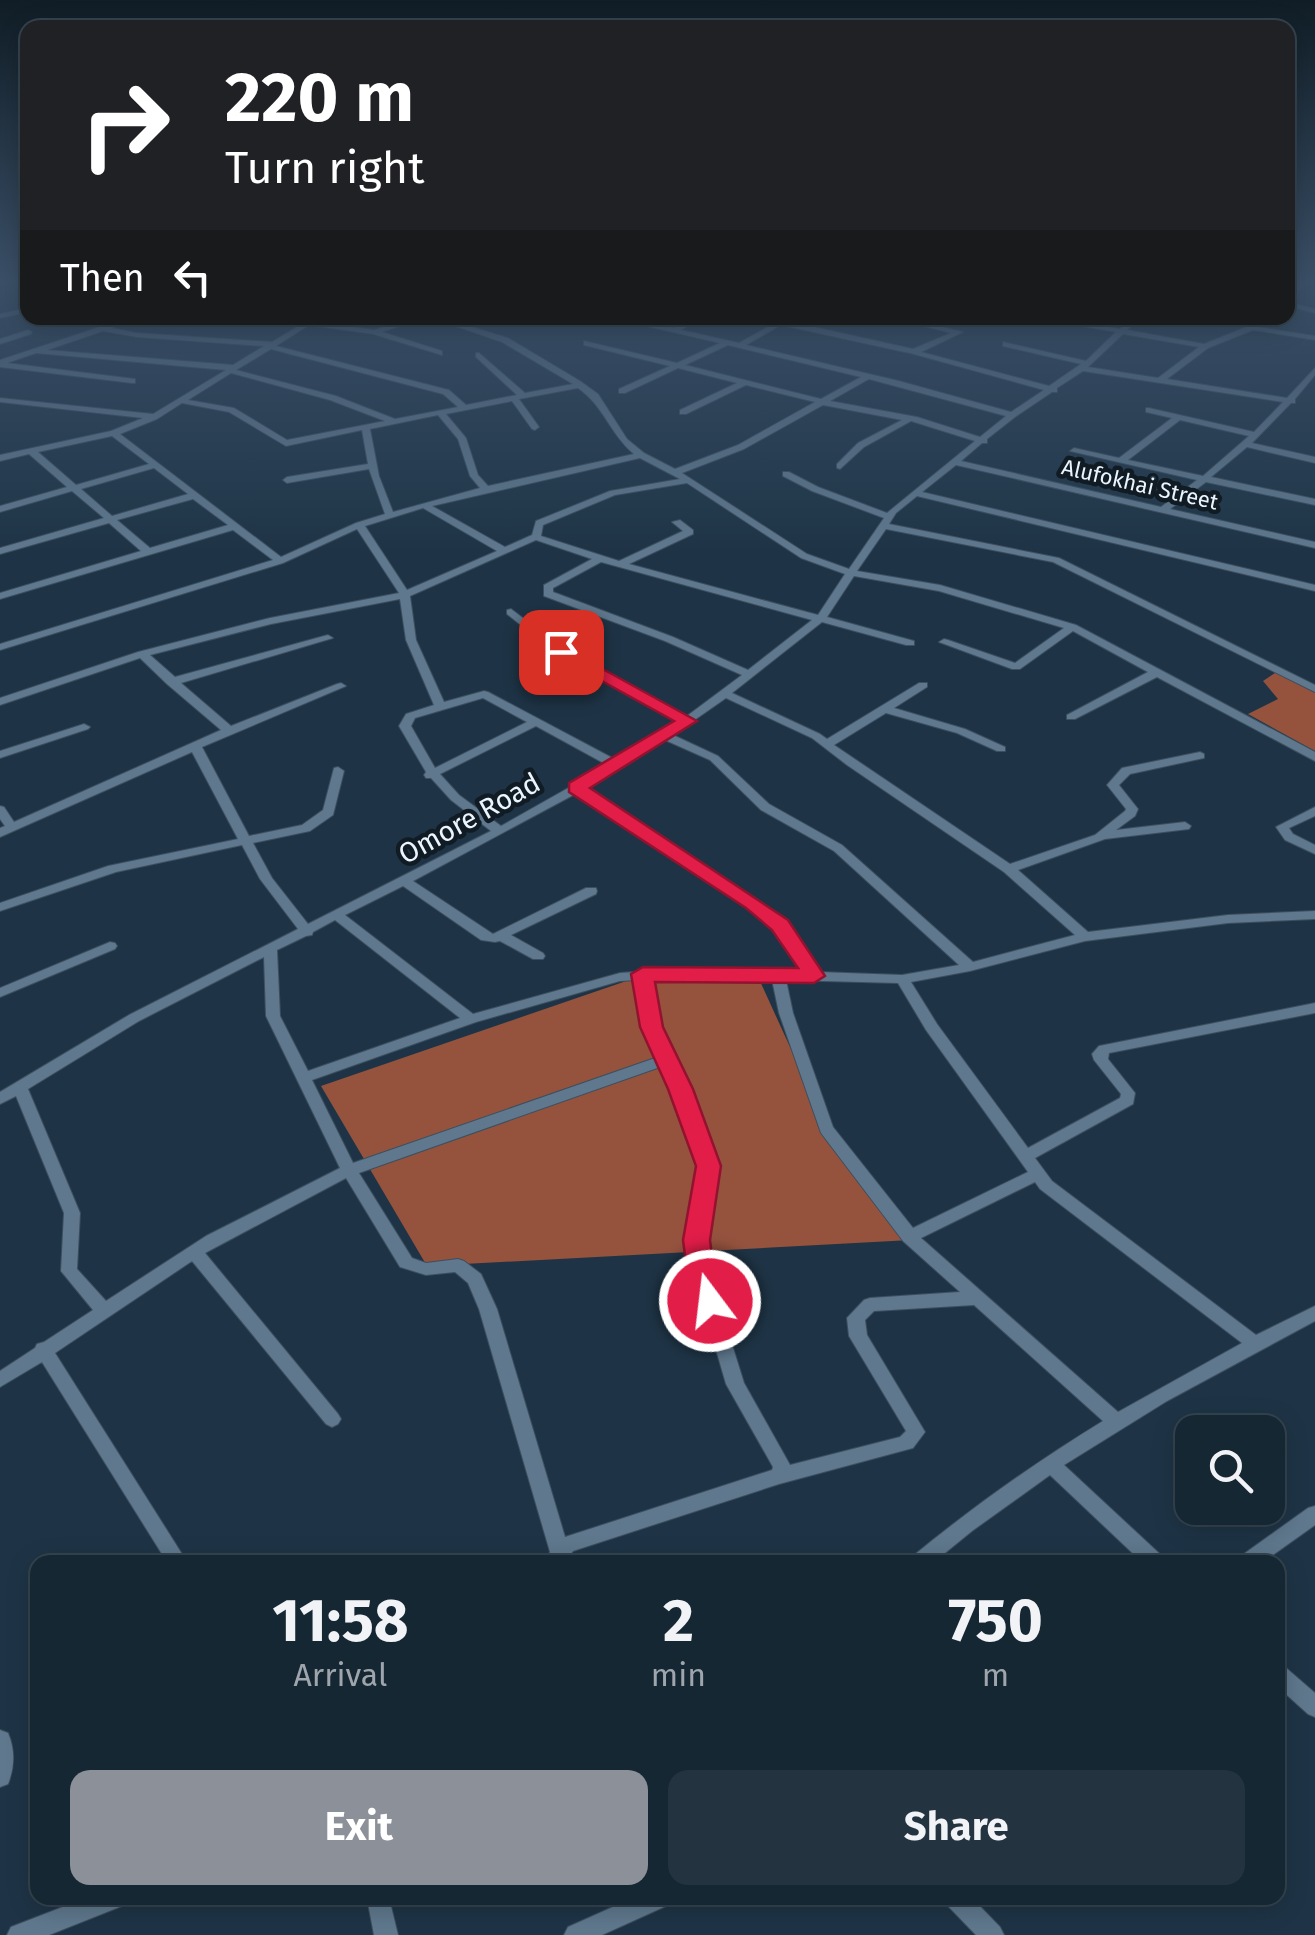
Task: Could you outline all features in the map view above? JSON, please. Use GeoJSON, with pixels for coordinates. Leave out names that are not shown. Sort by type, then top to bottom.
{"type":"FeatureCollection","features":[{"type":"Feature","properties":{"kind":"street"},"geometry":{"type":"LineString","coordinates":[[72,373],[132,381]]}},
{"type":"Feature","properties":{"kind":"street"},"geometry":{"type":"LineString","coordinates":[[0,458],[114,433],[154,417],[228,373]]}},
{"type":"Feature","properties":{"kind":"street"},"geometry":{"type":"LineString","coordinates":[[245,373],[332,398],[393,422]]}},
{"type":"Feature","properties":{"kind":"street"},"geometry":{"type":"LineString","coordinates":[[376,373],[446,392],[464,406]]}},
{"type":"Feature","properties":{"kind":"street"},"geometry":{"type":"LineString","coordinates":[[496,373],[519,397],[535,427]]}},
{"type":"Feature","properties":{"kind":"street"},"geometry":{"type":"LineString","coordinates":[[560,373],[596,396],[624,441],[641,455],[689,480],[804,556],[851,573],[940,588],[1072,627],[1315,757]]}},
{"type":"Feature","properties":{"kind":"street"},"geometry":{"type":"LineString","coordinates":[[622,391],[665,373]]}},
{"type":"Feature","properties":{"kind":"street"},"geometry":{"type":"LineString","coordinates":[[712,373],[823,402],[910,418],[984,441]]}},
{"type":"Feature","properties":{"kind":"street"},"geometry":{"type":"LineString","coordinates":[[852,373],[1012,415]]}},
{"type":"Feature","properties":{"kind":"street"},"geometry":{"type":"LineString","coordinates":[[993,373],[1054,390]]}},
{"type":"Feature","properties":{"kind":"street","name":"Omore Road"},"geometry":{"type":"LineString","coordinates":[[0,1100],[134,1018],[406,882],[666,736],[821,618],[886,522],[916,494],[1012,415],[1074,373]]}},
{"type":"Feature","properties":{"kind":"street"},"geometry":{"type":"LineString","coordinates":[[1126,373],[1292,400]]}},
{"type":"Feature","properties":{"kind":"street"},"geometry":{"type":"LineString","coordinates":[[1160,380],[1169,373]]}},
{"type":"Feature","properties":{"kind":"street"},"geometry":{"type":"LineString","coordinates":[[676,472],[742,447],[866,377]]}},
{"type":"Feature","properties":{"kind":"street"},"geometry":{"type":"LineString","coordinates":[[1164,509],[1246,444],[1311,381]]}},
{"type":"Feature","properties":{"kind":"street"},"geometry":{"type":"LineString","coordinates":[[684,412],[746,382]]}},
{"type":"Feature","properties":{"kind":"street"},"geometry":{"type":"LineString","coordinates":[[182,401],[231,410],[286,443],[579,385]]}},
{"type":"Feature","properties":{"kind":"street"},"geometry":{"type":"LineString","coordinates":[[0,400],[154,417]]}},
{"type":"Feature","properties":{"kind":"street"},"geometry":{"type":"LineString","coordinates":[[0,409],[14,403]]}},
{"type":"Feature","properties":{"kind":"street"},"geometry":{"type":"LineString","coordinates":[[1149,410],[1256,435]]}},
{"type":"Feature","properties":{"kind":"street"},"geometry":{"type":"LineString","coordinates":[[439,411],[462,438],[474,476],[486,490]]}},
{"type":"Feature","properties":{"kind":"street"},"geometry":{"type":"LineString","coordinates":[[1122,460],[1178,416]]}},
{"type":"Feature","properties":{"kind":"street"},"geometry":{"type":"LineString","coordinates":[[840,466],[861,445],[910,418]]}},
{"type":"Feature","properties":{"kind":"street"},"geometry":{"type":"LineString","coordinates":[[366,428],[373,466],[390,515]]}},
{"type":"Feature","properties":{"kind":"street"},"geometry":{"type":"LineString","coordinates":[[114,433],[280,561]]}},
{"type":"Feature","properties":{"kind":"street"},"geometry":{"type":"LineString","coordinates":[[1246,444],[1315,460]]}},
{"type":"Feature","properties":{"kind":"street"},"geometry":{"type":"LineString","coordinates":[[1074,450],[1315,502]]}},
{"type":"Feature","properties":{"kind":"street"},"geometry":{"type":"LineString","coordinates":[[31,452],[149,552]]}},
{"type":"Feature","properties":{"kind":"street"},"geometry":{"type":"LineString","coordinates":[[0,647],[280,561],[359,524],[641,455]]}},
{"type":"Feature","properties":{"kind":"street","name":"Alufokhai Street"},"geometry":{"type":"LineString","coordinates":[[956,462],[1315,545]]}},
{"type":"Feature","properties":{"kind":"street"},"geometry":{"type":"LineString","coordinates":[[0,509],[156,465]]}},
{"type":"Feature","properties":{"kind":"street"},"geometry":{"type":"LineString","coordinates":[[287,480],[373,466]]}},
{"type":"Feature","properties":{"kind":"street"},"geometry":{"type":"LineString","coordinates":[[786,474],[886,522],[1056,560],[1315,689]]}},
{"type":"Feature","properties":{"kind":"street"},"geometry":{"type":"LineString","coordinates":[[536,537],[540,523],[613,493],[689,480]]}},
{"type":"Feature","properties":{"kind":"street"},"geometry":{"type":"LineString","coordinates":[[916,494],[1315,588]]}},
{"type":"Feature","properties":{"kind":"street"},"geometry":{"type":"LineString","coordinates":[[0,551],[196,496]]}},
{"type":"Feature","properties":{"kind":"street"},"geometry":{"type":"LineString","coordinates":[[424,506],[503,550]]}},
{"type":"Feature","properties":{"kind":"street"},"geometry":{"type":"LineString","coordinates":[[621,564],[690,532],[677,522]]}},
{"type":"Feature","properties":{"kind":"street"},"geometry":{"type":"LineString","coordinates":[[359,524],[404,595],[410,640],[440,706]]}},
{"type":"Feature","properties":{"kind":"street"},"geometry":{"type":"LineString","coordinates":[[0,596],[232,526]]}},
{"type":"Feature","properties":{"kind":"street"},"geometry":{"type":"LineString","coordinates":[[0,702],[142,654],[270,621],[404,595],[536,537],[600,559],[910,643]]}},
{"type":"Feature","properties":{"kind":"street"},"geometry":{"type":"LineString","coordinates":[[600,559],[548,587],[548,594],[749,674]]}},
{"type":"Feature","properties":{"kind":"street"},"geometry":{"type":"LineString","coordinates":[[511,612],[561,652],[688,721]]}},
{"type":"Feature","properties":{"kind":"street"},"geometry":{"type":"LineString","coordinates":[[944,642],[1016,667],[1072,627]]}},
{"type":"Feature","properties":{"kind":"street"},"geometry":{"type":"LineString","coordinates":[[170,682],[328,638]]}},
{"type":"Feature","properties":{"kind":"street"},"geometry":{"type":"LineString","coordinates":[[142,654],[229,730]]}},
{"type":"Feature","properties":{"kind":"street"},"geometry":{"type":"LineString","coordinates":[[1072,717],[1157,672]]}},
{"type":"Feature","properties":{"kind":"street"},"geometry":{"type":"LineString","coordinates":[[829,744],[924,685]]}},
{"type":"Feature","properties":{"kind":"street"},"geometry":{"type":"LineString","coordinates":[[0,810],[6,830],[229,730],[341,686]]}},
{"type":"Feature","properties":{"kind":"street"},"geometry":{"type":"LineString","coordinates":[[500,832],[459,803],[430,775],[405,726],[410,716],[484,694],[618,766]]}},
{"type":"Feature","properties":{"kind":"street"},"geometry":{"type":"LineString","coordinates":[[725,694],[829,744],[1008,869],[1084,937]]}},
{"type":"Feature","properties":{"kind":"street"},"geometry":{"type":"LineString","coordinates":[[889,710],[961,731],[1001,749]]}},
{"type":"Feature","properties":{"kind":"street"},"geometry":{"type":"LineString","coordinates":[[430,775],[536,722]]}},
{"type":"Feature","properties":{"kind":"street"},"geometry":{"type":"LineString","coordinates":[[0,755],[84,727]]}},
{"type":"Feature","properties":{"kind":"street"},"geometry":{"type":"LineString","coordinates":[[666,736],[714,758],[765,807],[838,848],[970,967]]}},
{"type":"Feature","properties":{"kind":"street"},"geometry":{"type":"LineString","coordinates":[[195,746],[266,879],[307,932]]}},
{"type":"Feature","properties":{"kind":"street"},"geometry":{"type":"LineString","coordinates":[[1100,836],[1132,809],[1114,785],[1116,779],[1142,767],[1200,756]]}},
{"type":"Feature","properties":{"kind":"street"},"geometry":{"type":"LineString","coordinates":[[0,907],[113,869],[321,822],[329,812],[338,771]]}},
{"type":"Feature","properties":{"kind":"street"},"geometry":{"type":"LineString","coordinates":[[576,788],[754,904],[780,925],[814,976]]}},
{"type":"Feature","properties":{"kind":"street"},"geometry":{"type":"LineString","coordinates":[[1315,811],[1282,827],[1288,837],[1315,850]]}},
{"type":"Feature","properties":{"kind":"street"},"geometry":{"type":"LineString","coordinates":[[1008,869],[1100,836],[1184,826]]}},
{"type":"Feature","properties":{"kind":"street"},"geometry":{"type":"LineString","coordinates":[[406,882],[486,936],[504,937],[538,956]]}},
{"type":"Feature","properties":{"kind":"street"},"geometry":{"type":"LineString","coordinates":[[504,937],[591,891]]}},
{"type":"Feature","properties":{"kind":"street"},"geometry":{"type":"LineString","coordinates":[[304,1078],[471,1019],[585,985],[643,974],[902,978],[970,967],[1084,937],[1228,919],[1315,915]]}},
{"type":"Feature","properties":{"kind":"street"},"geometry":{"type":"LineString","coordinates":[[338,916],[471,1019]]}},
{"type":"Feature","properties":{"kind":"street"},"geometry":{"type":"LineString","coordinates":[[0,994],[110,946]]}},
{"type":"Feature","properties":{"kind":"street"},"geometry":{"type":"LineString","coordinates":[[270,949],[273,1016],[349,1170],[406,1263],[426,1269],[458,1265],[475,1279],[488,1309],[556,1555]]}},
{"type":"Feature","properties":{"kind":"street"},"geometry":{"type":"LineString","coordinates":[[643,974],[652,1027],[708,1166],[697,1240],[700,1271],[736,1384],[775,1452],[782,1467],[779,1476]]}},
{"type":"Feature","properties":{"kind":"street"},"geometry":{"type":"LineString","coordinates":[[778,974],[786,1013],[826,1129],[908,1235],[1115,1421]]}},
{"type":"Feature","properties":{"kind":"street"},"geometry":{"type":"LineString","coordinates":[[902,978],[931,1027],[1037,1174],[1255,1344]]}},
{"type":"Feature","properties":{"kind":"street"},"geometry":{"type":"LineString","coordinates":[[1025,1156],[1128,1100],[1128,1093],[1101,1060],[1099,1054],[1104,1048],[1315,1008]]}},
{"type":"Feature","properties":{"kind":"street"},"geometry":{"type":"LineString","coordinates":[[0,1380],[194,1252],[349,1170],[665,1060]]}},
{"type":"Feature","properties":{"kind":"street"},"geometry":{"type":"LineString","coordinates":[[20,1089],[72,1213],[69,1272],[105,1310]]}},
{"type":"Feature","properties":{"kind":"street"},"geometry":{"type":"LineString","coordinates":[[908,1235],[1037,1174]]}},
{"type":"Feature","properties":{"kind":"street"},"geometry":{"type":"LineString","coordinates":[[194,1252],[332,1419]]}},
{"type":"Feature","properties":{"kind":"street"},"geometry":{"type":"LineString","coordinates":[[559,1555],[566,1545],[779,1476],[889,1448],[913,1438],[916,1432],[858,1336],[856,1318],[870,1305],[977,1298]]}},
{"type":"Feature","properties":{"kind":"street"},"geometry":{"type":"LineString","coordinates":[[929,1555],[1050,1463],[1115,1421],[1315,1313]]}},
{"type":"Feature","properties":{"kind":"street"},"geometry":{"type":"LineString","coordinates":[[43,1349],[173,1555]]}},
{"type":"Feature","properties":{"kind":"street"},"geometry":{"type":"LineString","coordinates":[[1050,1463],[1148,1555]]}},
{"type":"Feature","properties":{"kind":"street"},"geometry":{"type":"LineString","coordinates":[[1258,1555],[1315,1514]]}},
{"type":"Feature","properties":{"kind":"street"},"geometry":{"type":"LineString","coordinates":[[1285,1680],[1315,1707]]}},
{"type":"Feature","properties":{"kind":"street"},"geometry":{"type":"LineString","coordinates":[[0,1740],[4,1749],[0,1776]]}},
{"type":"Feature","properties":{"kind":"street"},"geometry":{"type":"LineString","coordinates":[[19,1935],[96,1905]]}},
{"type":"Feature","properties":{"kind":"street"},"geometry":{"type":"LineString","coordinates":[[380,1905],[386,1935]]}},
{"type":"Feature","properties":{"kind":"street"},"geometry":{"type":"LineString","coordinates":[[576,1935],[642,1905]]}},
{"type":"Feature","properties":{"kind":"street"},"geometry":{"type":"LineString","coordinates":[[963,1905],[992,1935]]}},
{"type":"Feature","properties":{"kind":"shaded area"},"geometry":{"type":"Polygon","coordinates":[[[1278,671],[1315,690],[1315,751],[1248,714],[1278,699],[1263,681],[1278,671]]]}},
{"type":"Feature","properties":{"kind":"shaded area"},"geometry":{"type":"Polygon","coordinates":[[[635,978],[759,979],[827,1128],[911,1240],[427,1266],[321,1086],[635,978]]]}},
{"type":"Feature","properties":{"kind":"route"},"geometry":{"type":"LineString","coordinates":[[561,652],[688,721],[576,788],[754,904],[780,925],[814,976],[643,974],[652,1027],[708,1166],[697,1255],[710,1301]]}}]}
